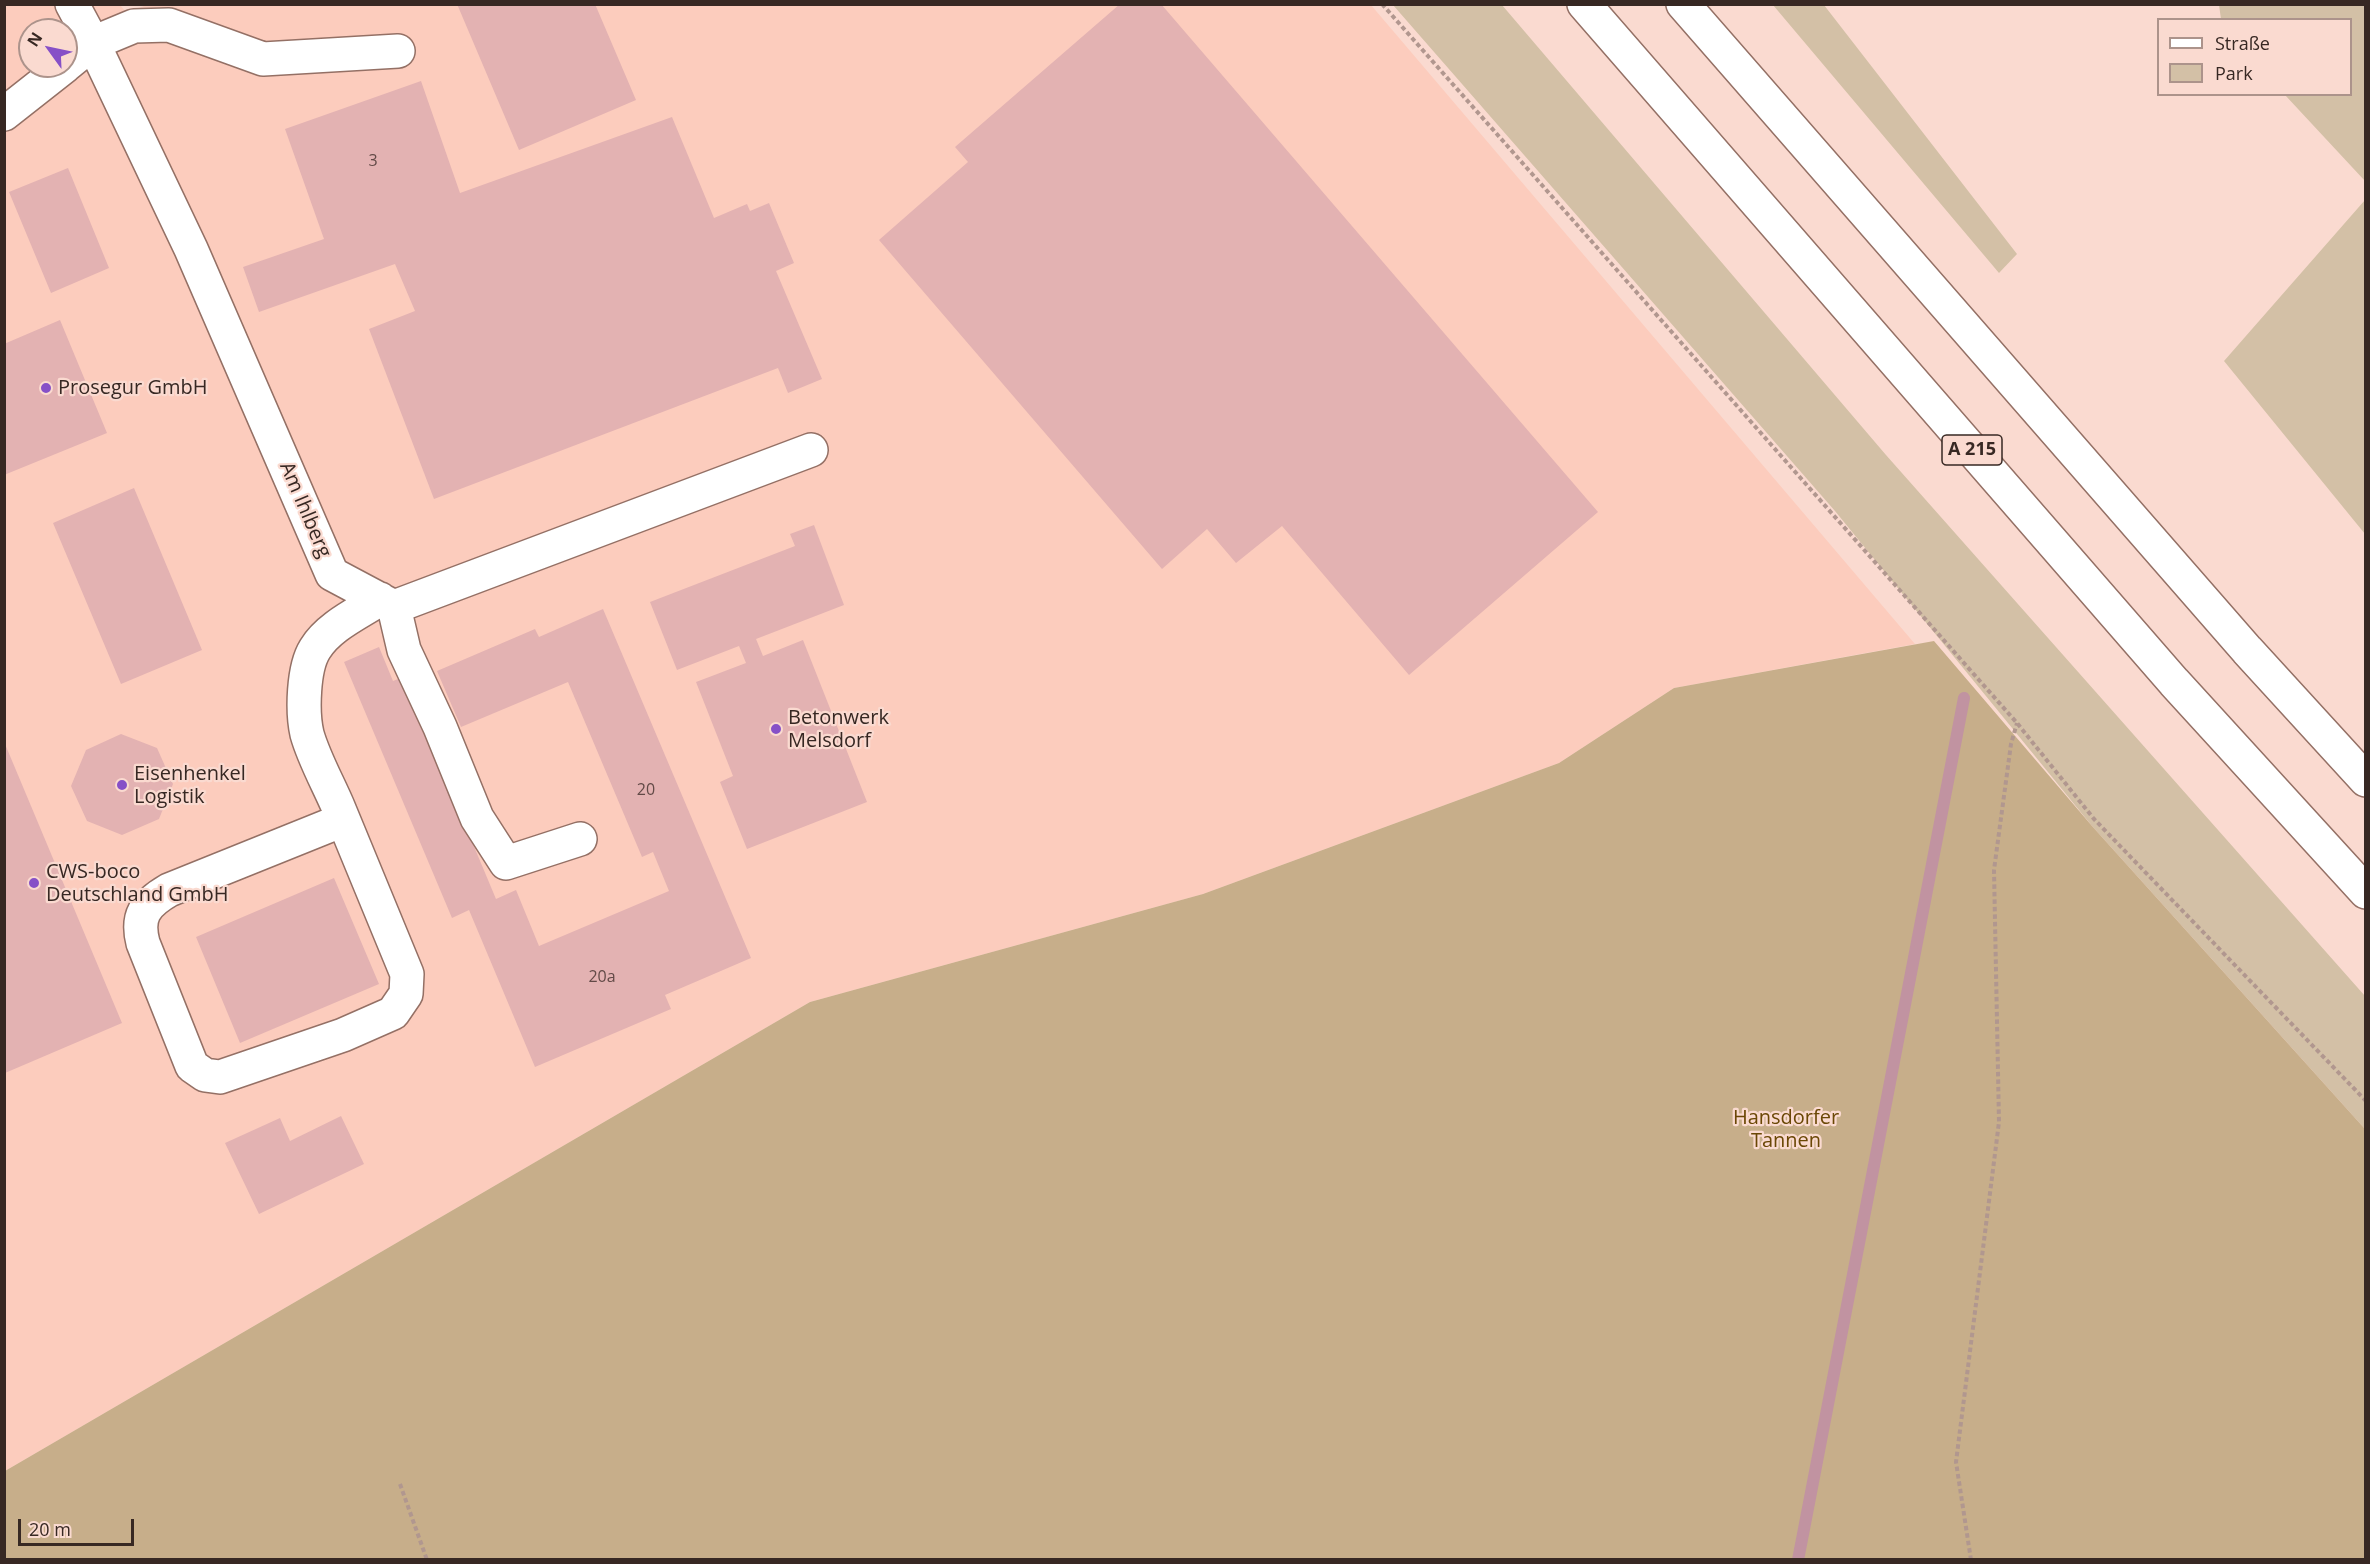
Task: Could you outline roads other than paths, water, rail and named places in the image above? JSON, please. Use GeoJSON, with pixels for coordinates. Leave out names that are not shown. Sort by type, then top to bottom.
{"type":"FeatureCollection","features":[{"type":"Feature","properties":{"kind":"main road","name":"Am Ihlberg"},"geometry":{"type":"LineString","coordinates":[[72,4],[93,43],[191,249],[332,574],[387,603]]}},
{"type":"Feature","properties":{"kind":"main road","name":"A 215"},"geometry":{"type":"LineString","coordinates":[[1584,4],[2166,673],[2366,892]]}},
{"type":"Feature","properties":{"kind":"main road"},"geometry":{"type":"LineString","coordinates":[[1683,4],[2247,650],[2366,780]]}},
{"type":"Feature","properties":{"kind":"main road"},"geometry":{"type":"LineString","coordinates":[[78,56],[93,43],[134,26],[169,25],[263,59],[398,51]]}},
{"type":"Feature","properties":{"kind":"main road"},"geometry":{"type":"LineString","coordinates":[[4,114],[50,78]]}},
{"type":"Feature","properties":{"kind":"main road"},"geometry":{"type":"LineString","coordinates":[[343,820],[169,890],[159,896],[145,912],[139,926],[143,944],[192,1066],[205,1075],[220,1077],[343,1035],[393,1012],[401,1004],[406,994],[407,974],[308,735],[304,712],[305,688],[315,648],[334,629],[387,603],[811,450]]}},
{"type":"Feature","properties":{"kind":"main road"},"geometry":{"type":"LineString","coordinates":[[387,603],[404,650],[440,728],[477,818],[506,863],[580,839]]}},
{"type":"Feature","properties":{"kind":"waterway"},"geometry":{"type":"LineString","coordinates":[[1798,1560],[1964,698]]}},
{"type":"Feature","properties":{"kind":"place","name":"Prosegur GmbH"},"geometry":{"type":"Point","coordinates":[46,388]}},
{"type":"Feature","properties":{"kind":"place","name":"Betonwerk Melsdorf"},"geometry":{"type":"Point","coordinates":[776,729]}},
{"type":"Feature","properties":{"kind":"place","name":"Eisenhenkel Logistik"},"geometry":{"type":"Point","coordinates":[122,785]}},
{"type":"Feature","properties":{"kind":"place","name":"CWS-boco Deutschland GmbH"},"geometry":{"type":"Point","coordinates":[34,883]}},
{"type":"Feature","properties":{"kind":"park label","name":"Hansdorfer Tannen"},"geometry":{"type":"Point","coordinates":[1786,1130]}}]}
